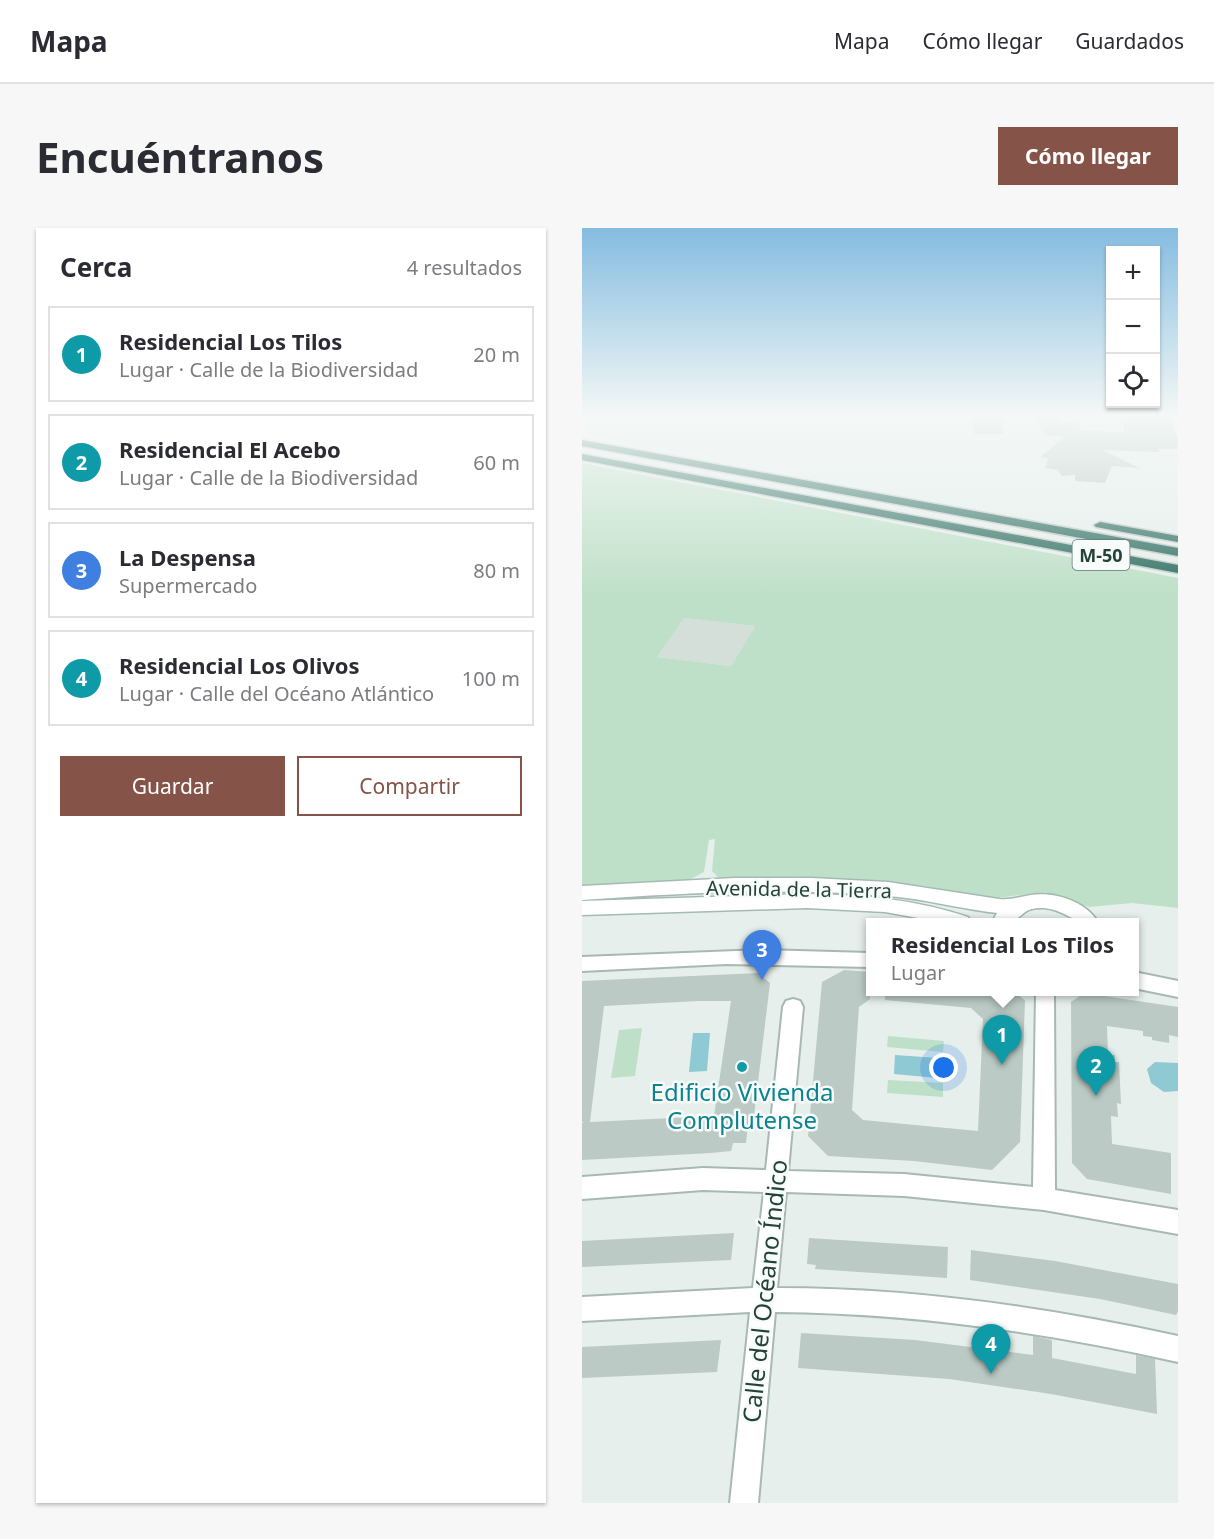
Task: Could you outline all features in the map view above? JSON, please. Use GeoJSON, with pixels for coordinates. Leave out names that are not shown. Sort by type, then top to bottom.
{"type":"FeatureCollection","features":[{"type":"Feature","properties":{"kind":"highway","name":"M-50"},"geometry":{"type":"LineString","coordinates":[[686,476],[1178,569]]}},
{"type":"Feature","properties":{"kind":"highway","name":"M-50"},"geometry":{"type":"LineString","coordinates":[[773,476],[1178,552]]}},
{"type":"Feature","properties":{"kind":"highway"},"geometry":{"type":"LineString","coordinates":[[801,476],[1064,519]]}},
{"type":"Feature","properties":{"kind":"highway"},"geometry":{"type":"LineString","coordinates":[[1085,523],[1178,539]]}},
{"type":"Feature","properties":{"kind":"street","name":"Avenida de la Tierra"},"geometry":{"type":"LineString","coordinates":[[582,893],[660,888],[840,886],[901,890],[988,907],[1015,907],[1032,902],[1051,902],[1075,910],[1084,918]]}},
{"type":"Feature","properties":{"kind":"street","name":"Avenida de la Tierra"},"geometry":{"type":"LineString","coordinates":[[582,908],[703,902],[838,902],[886,904],[946,918]]}},
{"type":"Feature","properties":{"kind":"street"},"geometry":{"type":"LineString","coordinates":[[1005,918],[1015,907]]}},
{"type":"Feature","properties":{"kind":"street"},"geometry":{"type":"LineString","coordinates":[[582,964],[685,957],[805,957],[866,960]]}},
{"type":"Feature","properties":{"kind":"street"},"geometry":{"type":"LineString","coordinates":[[1139,981],[1178,989]]}},
{"type":"Feature","properties":{"kind":"street"},"geometry":{"type":"LineString","coordinates":[[1044,1199],[1045,996]]}},
{"type":"Feature","properties":{"kind":"street","name":"Calle del Océano Índico"},"geometry":{"type":"LineString","coordinates":[[744,1503],[792,1007]]}},
{"type":"Feature","properties":{"kind":"street"},"geometry":{"type":"LineString","coordinates":[[582,1188],[702,1179],[904,1185],[1044,1199],[1178,1222]]}},
{"type":"Feature","properties":{"kind":"street"},"geometry":{"type":"LineString","coordinates":[[582,1309],[657,1303],[763,1301],[876,1303],[957,1311],[1137,1339],[1178,1349]]}},
{"type":"Feature","properties":{"kind":"shaded area"},"geometry":{"type":"Polygon","coordinates":[[[684,618],[756,626],[731,666],[656,657],[684,618]]]}},
{"type":"Feature","properties":{"kind":"green space"},"geometry":{"type":"Polygon","coordinates":[[[582,476],[652,476],[1178,578],[1178,908],[1132,903],[1089,907],[1045,892],[988,899],[925,886],[879,881],[719,878],[712,871],[715,839],[709,840],[704,872],[689,880],[582,887],[582,476]],[[684,618],[657,657],[731,666],[755,627],[684,618]]]}},
{"type":"Feature","properties":{"kind":"green space"},"geometry":{"type":"Polygon","coordinates":[[[642,1028],[635,1076],[611,1078],[619,1030],[642,1028]]]}},
{"type":"Feature","properties":{"kind":"green space"},"geometry":{"type":"Polygon","coordinates":[[[888,1036],[944,1041],[943,1052],[887,1047],[888,1036]]]}},
{"type":"Feature","properties":{"kind":"green space"},"geometry":{"type":"Polygon","coordinates":[[[888,1080],[943,1083],[943,1097],[887,1093],[888,1080]]]}},
{"type":"Feature","properties":{"kind":"water"},"geometry":{"type":"Polygon","coordinates":[[[693,1033],[710,1033],[707,1071],[689,1072],[693,1033]]]}},
{"type":"Feature","properties":{"kind":"water"},"geometry":{"type":"Polygon","coordinates":[[[895,1055],[938,1058],[937,1078],[894,1074],[895,1055]]]}},
{"type":"Feature","properties":{"kind":"water"},"geometry":{"type":"Polygon","coordinates":[[[1155,1062],[1178,1063],[1178,1091],[1164,1092],[1151,1083],[1147,1069],[1155,1062]]]}},
{"type":"Feature","properties":{"kind":"building"},"geometry":{"type":"Polygon","coordinates":[[[1075,476],[1108,476],[1105,483],[1075,481],[1075,476]]]}},
{"type":"Feature","properties":{"kind":"building"},"geometry":{"type":"Polygon","coordinates":[[[844,970],[866,972],[866,996],[870,996],[870,999],[859,1007],[852,1110],[863,1120],[978,1131],[983,1019],[971,1008],[885,1000],[885,996],[1020,996],[1025,1000],[1020,1142],[992,1170],[914,1161],[828,1156],[808,1136],[822,982],[844,970]]]}},
{"type":"Feature","properties":{"kind":"building","name":"Edificio Vivienda Complutense"},"geometry":{"type":"Polygon","coordinates":[[[758,973],[770,983],[753,1124],[748,1124],[746,1143],[733,1143],[731,1151],[582,1160],[582,1123],[584,1123],[582,1122],[582,981],[758,973]],[[731,1001],[604,1006],[590,1122],[714,1116],[731,1001]]]}},
{"type":"Feature","properties":{"kind":"building"},"geometry":{"type":"Polygon","coordinates":[[[1080,996],[1104,996],[1178,1007],[1178,1037],[1169,1035],[1169,1043],[1143,1036],[1143,1031],[1107,1026],[1108,1055],[1115,1055],[1115,1062],[1119,1062],[1121,1104],[1117,1103],[1118,1117],[1111,1116],[1112,1144],[1171,1153],[1171,1194],[1087,1179],[1072,1163],[1071,1002],[1080,996]]]}},
{"type":"Feature","properties":{"kind":"building"},"geometry":{"type":"Polygon","coordinates":[[[734,1233],[731,1260],[582,1267],[582,1241],[734,1233]]]}},
{"type":"Feature","properties":{"kind":"building"},"geometry":{"type":"Polygon","coordinates":[[[809,1238],[948,1247],[947,1278],[815,1269],[816,1265],[807,1264],[809,1238]]]}},
{"type":"Feature","properties":{"kind":"building"},"geometry":{"type":"Polygon","coordinates":[[[971,1250],[1055,1261],[1178,1284],[1178,1311],[1176,1315],[1100,1299],[970,1280],[971,1250]]]}},
{"type":"Feature","properties":{"kind":"building"},"geometry":{"type":"Polygon","coordinates":[[[801,1333],[915,1340],[1033,1355],[1033,1336],[1052,1340],[1052,1358],[1136,1374],[1136,1355],[1155,1359],[1157,1414],[1051,1394],[949,1379],[798,1368],[801,1333]]]}},
{"type":"Feature","properties":{"kind":"building"},"geometry":{"type":"Polygon","coordinates":[[[721,1340],[717,1372],[582,1378],[582,1347],[721,1340]]]}},
{"type":"Feature","properties":{"kind":"place","name":"La Despensa"},"geometry":{"type":"Point","coordinates":[762,980]}},
{"type":"Feature","properties":{"kind":"place","name":"Residencial Los Tilos"},"geometry":{"type":"Point","coordinates":[1002,1065]}},
{"type":"Feature","properties":{"kind":"place","name":"Edificio Vivienda Complutense"},"geometry":{"type":"Point","coordinates":[742,1067]}},
{"type":"Feature","properties":{"kind":"place","name":"Residencial El Acebo"},"geometry":{"type":"Point","coordinates":[1096,1096]}},
{"type":"Feature","properties":{"kind":"place","name":"Residencial Los Olivos"},"geometry":{"type":"Point","coordinates":[991,1374]}}]}
